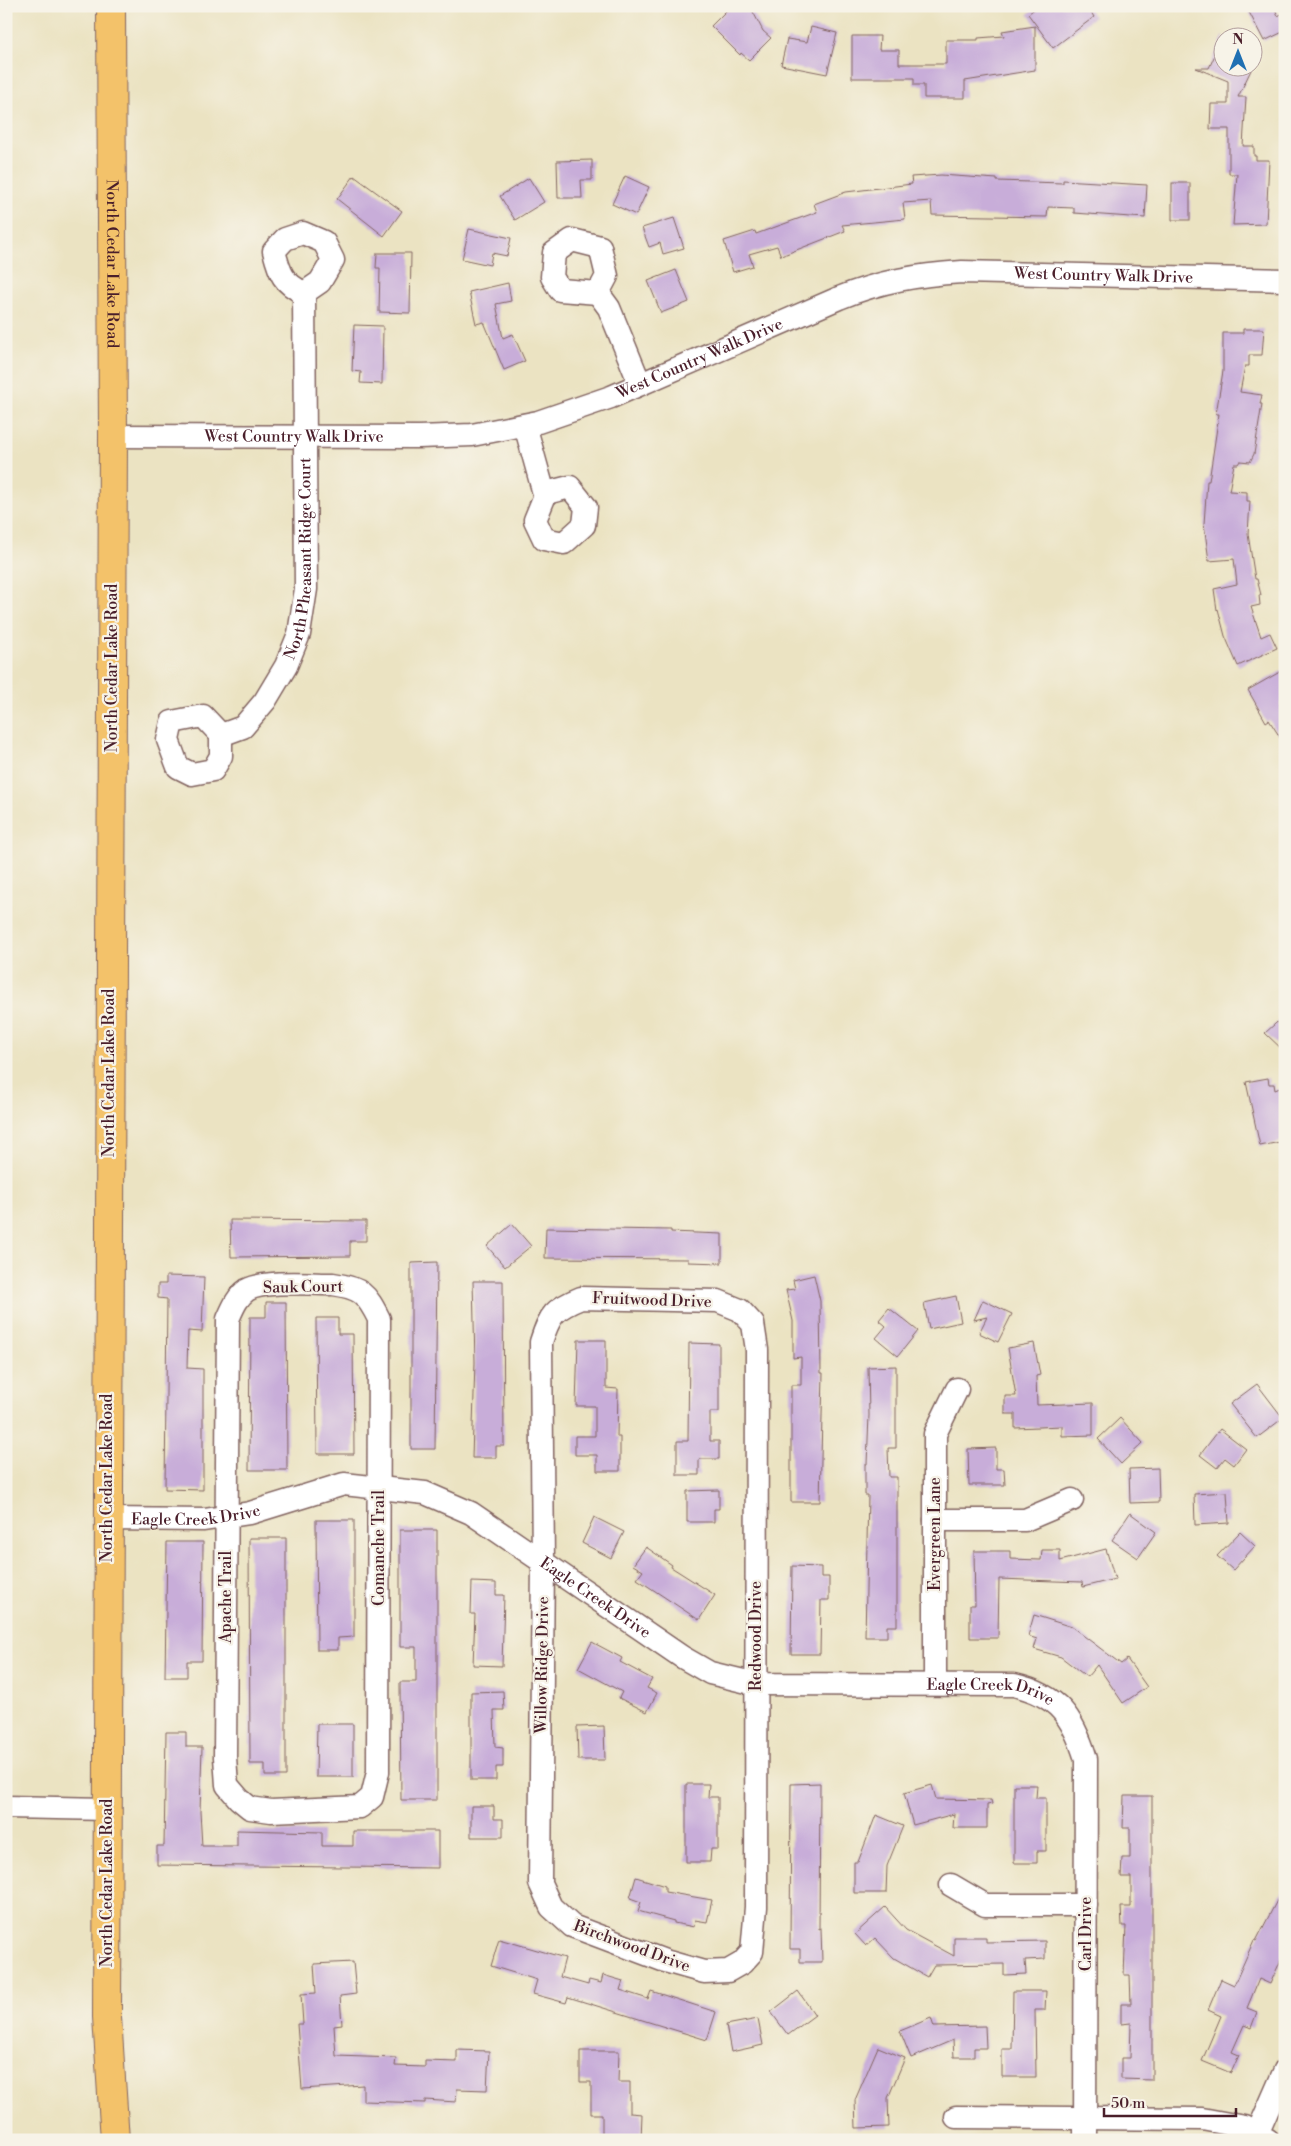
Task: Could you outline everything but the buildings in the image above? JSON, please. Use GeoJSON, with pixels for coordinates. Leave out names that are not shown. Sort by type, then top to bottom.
{"type":"FeatureCollection","features":[{"type":"Feature","properties":{"kind":"main road","name":"North Cedar Lake Road"},"geometry":{"type":"LineString","coordinates":[[111,6],[113,436],[107,1519],[107,2017],[115,2140]]}},
{"type":"Feature","properties":{"kind":"street","name":"West Country Walk Drive"},"geometry":{"type":"LineString","coordinates":[[113,436],[306,437],[472,435],[525,425],[611,397],[874,284],[917,275],[962,272],[1285,280]]}},
{"type":"Feature","properties":{"kind":"street","name":"North Pheasant Ridge Court"},"geometry":{"type":"LineString","coordinates":[[221,736],[243,727],[265,701],[286,666],[299,634],[306,589],[304,293]]}},
{"type":"Feature","properties":{"kind":"street"},"geometry":{"type":"LineString","coordinates":[[598,293],[609,308],[640,384]]}},
{"type":"Feature","properties":{"kind":"street"},"geometry":{"type":"LineString","coordinates":[[525,425],[543,490],[546,494]]}},
{"type":"Feature","properties":{"kind":"street","name":"Sauk Court"},"geometry":{"type":"LineString","coordinates":[[236,1302],[247,1290],[260,1286],[332,1284],[354,1287],[370,1300]]}},
{"type":"Feature","properties":{"kind":"street","name":"Fruitwood Drive"},"geometry":{"type":"LineString","coordinates":[[564,1305],[580,1298],[718,1301],[740,1310]]}},
{"type":"Feature","properties":{"kind":"street","name":"Comanche Trail"},"geometry":{"type":"LineString","coordinates":[[239,1799],[250,1808],[271,1811],[360,1807],[372,1797],[378,1772],[379,1318],[370,1300]]}},
{"type":"Feature","properties":{"kind":"street","name":"Apache Trail"},"geometry":{"type":"LineString","coordinates":[[236,1302],[228,1319],[225,1757],[227,1785],[239,1799]]}},
{"type":"Feature","properties":{"kind":"street","name":"Willow Ridge Drive"},"geometry":{"type":"LineString","coordinates":[[540,1883],[543,1562],[541,1342],[549,1318],[564,1305]]}},
{"type":"Feature","properties":{"kind":"street","name":"Redwood Drive"},"geometry":{"type":"LineString","coordinates":[[740,1310],[753,1324],[757,1350],[756,1907],[752,1952],[742,1963]]}},
{"type":"Feature","properties":{"kind":"street","name":"Evergreen Lane"},"geometry":{"type":"LineString","coordinates":[[934,1684],[935,1434],[957,1389]]}},
{"type":"Feature","properties":{"kind":"street","name":"Eagle Creek Drive"},"geometry":{"type":"LineString","coordinates":[[107,1519],[204,1520],[227,1517],[250,1513],[344,1484],[379,1486],[425,1494],[471,1513],[682,1657],[710,1673],[756,1684],[1014,1685],[1036,1690],[1059,1707],[1077,1730]]}},
{"type":"Feature","properties":{"kind":"street"},"geometry":{"type":"LineString","coordinates":[[935,1520],[1025,1520],[1072,1500]]}},
{"type":"Feature","properties":{"kind":"street","name":"Carl Drive"},"geometry":{"type":"LineString","coordinates":[[1077,1730],[1086,1759],[1084,2140]]}},
{"type":"Feature","properties":{"kind":"street"},"geometry":{"type":"LineString","coordinates":[[6,1807],[107,1808]]}},
{"type":"Feature","properties":{"kind":"street","name":"Birchwood Drive"},"geometry":{"type":"LineString","coordinates":[[540,1883],[551,1907],[572,1926],[665,1961],[704,1972],[728,1971],[742,1963]]}},
{"type":"Feature","properties":{"kind":"street"},"geometry":{"type":"LineString","coordinates":[[951,1885],[985,1905],[1086,1905]]}},
{"type":"Feature","properties":{"kind":"street"},"geometry":{"type":"LineString","coordinates":[[956,2117],[1085,2116],[1202,2119],[1244,2127],[1262,2137],[1285,2070]]}}]}
